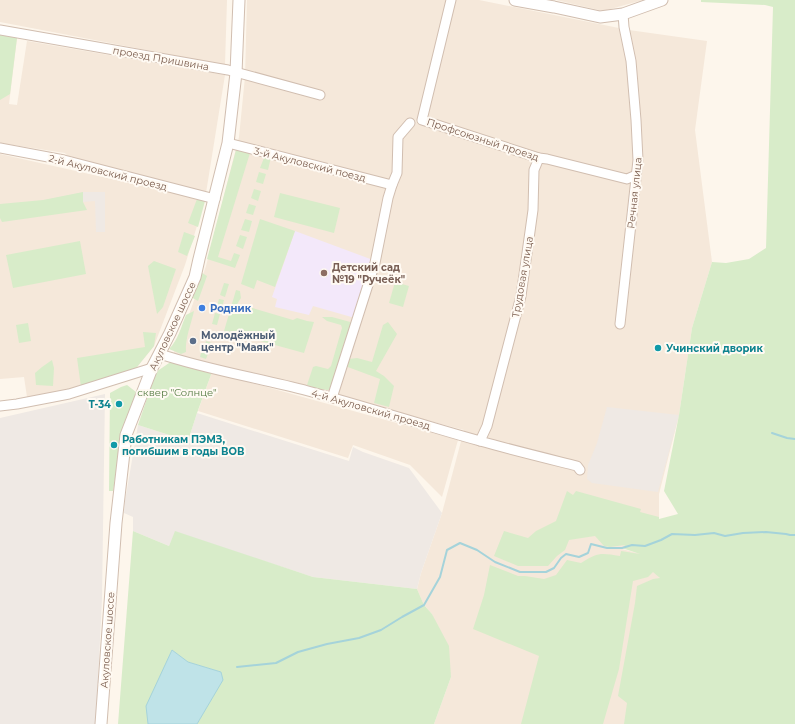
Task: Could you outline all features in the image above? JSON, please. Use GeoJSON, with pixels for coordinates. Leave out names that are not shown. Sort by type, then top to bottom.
{"type":"FeatureCollection","features":[{"type":"Feature","properties":{"kind":"street","name":"Акуловское шоссе"},"geometry":{"type":"LineString","coordinates":[[101,724],[116,523],[126,435],[152,368],[160,354],[195,276],[228,143],[236,73],[239,0]]}},
{"type":"Feature","properties":{"kind":"street","name":"Профсоюзный проезд"},"geometry":{"type":"LineString","coordinates":[[451,0],[422,120],[539,158],[627,179],[636,175]]}},
{"type":"Feature","properties":{"kind":"street"},"geometry":{"type":"LineString","coordinates":[[514,0],[600,17],[623,14],[662,0]]}},
{"type":"Feature","properties":{"kind":"street","name":"Речная улица"},"geometry":{"type":"LineString","coordinates":[[620,324],[638,160],[631,61],[623,14]]}},
{"type":"Feature","properties":{"kind":"street","name":"проезд Пришвина"},"geometry":{"type":"LineString","coordinates":[[0,30],[228,70],[320,95]]}},
{"type":"Feature","properties":{"kind":"street"},"geometry":{"type":"LineString","coordinates":[[332,398],[375,263],[392,185],[397,173],[398,137],[410,123]]}},
{"type":"Feature","properties":{"kind":"street","name":"3-й Акуловский поезд"},"geometry":{"type":"LineString","coordinates":[[228,143],[392,185]]}},
{"type":"Feature","properties":{"kind":"street","name":"2-й Акуловский проезд"},"geometry":{"type":"LineString","coordinates":[[0,148],[64,160],[215,199]]}},
{"type":"Feature","properties":{"kind":"street","name":"Трудовая улица"},"geometry":{"type":"LineString","coordinates":[[480,441],[487,426],[521,296],[533,210],[534,170],[539,158]]}},
{"type":"Feature","properties":{"kind":"street","name":"4-й Акуловский проезд"},"geometry":{"type":"LineString","coordinates":[[160,354],[332,398],[480,441],[577,466],[580,470]]}},
{"type":"Feature","properties":{"kind":"street"},"geometry":{"type":"LineString","coordinates":[[0,406],[69,394],[152,368]]}},
{"type":"Feature","properties":{"kind":"shaded area"},"geometry":{"type":"Polygon","coordinates":[[[0,0],[227,0],[225,65],[0,22],[0,0]]]}},
{"type":"Feature","properties":{"kind":"shaded area"},"geometry":{"type":"Polygon","coordinates":[[[247,0],[479,0],[629,30],[707,41],[695,130],[712,262],[692,328],[679,415],[659,494],[659,519],[622,549],[645,555],[660,578],[662,724],[434,724],[451,677],[432,614],[424,605],[417,589],[442,513],[464,430],[173,354],[184,329],[206,266],[239,137],[245,77],[247,0]]]}},
{"type":"Feature","properties":{"kind":"shaded area"},"geometry":{"type":"Polygon","coordinates":[[[556,0],[643,0],[603,11],[556,0]]]}},
{"type":"Feature","properties":{"kind":"shaded area"},"geometry":{"type":"Polygon","coordinates":[[[0,35],[17,38],[9,104],[17,105],[27,41],[225,75],[206,193],[69,158],[65,153],[0,143],[0,35]]]}},
{"type":"Feature","properties":{"kind":"shaded area"},"geometry":{"type":"Polygon","coordinates":[[[0,154],[205,200],[185,265],[154,346],[137,367],[81,387],[27,397],[24,377],[0,379],[0,154]]]}},
{"type":"Feature","properties":{"kind":"shaded area"},"geometry":{"type":"Polygon","coordinates":[[[83,192],[105,192],[105,232],[96,232],[95,201],[83,202],[83,192]]]}},
{"type":"Feature","properties":{"kind":"shaded area","name":"Детский сад №19 \"Ручеёк\""},"geometry":{"type":"Polygon","coordinates":[[[295,231],[373,260],[355,318],[313,306],[309,315],[275,307],[277,299],[272,297],[295,231]]]}},
{"type":"Feature","properties":{"kind":"shaded area"},"geometry":{"type":"Polygon","coordinates":[[[212,372],[458,440],[442,497],[410,465],[353,445],[348,458],[198,411],[212,372]]]}},
{"type":"Feature","properties":{"kind":"shaded area"},"geometry":{"type":"Polygon","coordinates":[[[105,394],[102,598],[96,724],[0,724],[0,418],[105,394]]]}},
{"type":"Feature","properties":{"kind":"shaded area"},"geometry":{"type":"Polygon","coordinates":[[[607,407],[679,415],[658,492],[592,483],[587,479],[588,465],[597,443],[607,407]]]}},
{"type":"Feature","properties":{"kind":"shaded area"},"geometry":{"type":"Polygon","coordinates":[[[197,413],[349,461],[353,447],[409,468],[442,513],[417,589],[313,577],[175,532],[169,546],[133,531],[133,517],[124,513],[138,425],[188,441],[197,413]]]}},
{"type":"Feature","properties":{"kind":"green space"},"geometry":{"type":"Polygon","coordinates":[[[701,0],[795,0],[795,724],[624,724],[627,703],[618,696],[637,586],[653,579],[660,578],[653,572],[648,577],[633,581],[619,669],[603,724],[521,724],[539,656],[473,629],[484,595],[490,565],[518,576],[544,579],[556,575],[567,560],[581,563],[600,554],[620,556],[621,551],[640,554],[622,548],[625,545],[610,547],[604,546],[595,536],[569,540],[565,550],[548,566],[518,566],[494,556],[504,531],[528,538],[536,531],[556,521],[567,491],[573,495],[576,491],[641,509],[640,512],[659,517],[659,519],[678,514],[664,491],[679,415],[692,328],[712,262],[726,263],[749,259],[766,248],[773,7],[765,5],[701,2],[701,0]]]}},
{"type":"Feature","properties":{"kind":"green space"},"geometry":{"type":"Polygon","coordinates":[[[0,35],[17,38],[10,94],[0,100],[0,35]]]}},
{"type":"Feature","properties":{"kind":"green space"},"geometry":{"type":"Polygon","coordinates":[[[236,150],[250,153],[218,257],[231,261],[234,253],[240,255],[235,268],[207,259],[236,150]]]}},
{"type":"Feature","properties":{"kind":"green space"},"geometry":{"type":"Polygon","coordinates":[[[260,154],[271,157],[268,170],[260,168],[264,158],[260,156],[260,154]]]}},
{"type":"Feature","properties":{"kind":"green space"},"geometry":{"type":"Polygon","coordinates":[[[259,172],[266,174],[263,184],[256,182],[259,172]]]}},
{"type":"Feature","properties":{"kind":"green space"},"geometry":{"type":"Polygon","coordinates":[[[254,189],[261,191],[258,201],[251,198],[254,189]]]}},
{"type":"Feature","properties":{"kind":"green space"},"geometry":{"type":"Polygon","coordinates":[[[83,192],[83,202],[87,210],[2,222],[0,218],[0,204],[43,200],[83,192]]]}},
{"type":"Feature","properties":{"kind":"green space"},"geometry":{"type":"Polygon","coordinates":[[[280,193],[340,208],[334,233],[274,217],[280,193]]]}},
{"type":"Feature","properties":{"kind":"green space"},"geometry":{"type":"Polygon","coordinates":[[[197,199],[205,201],[198,227],[188,223],[197,199]]]}},
{"type":"Feature","properties":{"kind":"green space"},"geometry":{"type":"Polygon","coordinates":[[[249,204],[256,206],[253,215],[246,213],[249,204]]]}},
{"type":"Feature","properties":{"kind":"green space"},"geometry":{"type":"Polygon","coordinates":[[[245,219],[252,221],[249,232],[241,230],[245,219]]]}},
{"type":"Feature","properties":{"kind":"green space"},"geometry":{"type":"Polygon","coordinates":[[[260,219],[295,231],[275,287],[257,280],[254,289],[241,284],[260,219]]]}},
{"type":"Feature","properties":{"kind":"green space"},"geometry":{"type":"Polygon","coordinates":[[[184,232],[195,236],[187,256],[178,252],[184,232]]]}},
{"type":"Feature","properties":{"kind":"green space"},"geometry":{"type":"Polygon","coordinates":[[[240,235],[247,237],[243,249],[236,246],[240,235]]]}},
{"type":"Feature","properties":{"kind":"green space"},"geometry":{"type":"Polygon","coordinates":[[[80,241],[86,274],[13,288],[6,255],[80,241]]]}},
{"type":"Feature","properties":{"kind":"green space"},"geometry":{"type":"Polygon","coordinates":[[[154,261],[176,269],[163,307],[157,314],[148,266],[154,261]]]}},
{"type":"Feature","properties":{"kind":"green space"},"geometry":{"type":"Polygon","coordinates":[[[199,271],[207,276],[198,301],[191,297],[199,271]]]}},
{"type":"Feature","properties":{"kind":"green space"},"geometry":{"type":"Polygon","coordinates":[[[395,282],[409,286],[403,307],[389,303],[395,282]]]}},
{"type":"Feature","properties":{"kind":"green space"},"geometry":{"type":"Polygon","coordinates":[[[224,283],[229,284],[225,297],[220,295],[224,283]]]}},
{"type":"Feature","properties":{"kind":"green space"},"geometry":{"type":"Polygon","coordinates":[[[236,290],[240,291],[241,298],[236,306],[236,312],[239,304],[293,320],[297,318],[314,322],[304,353],[224,331],[236,290]]]}},
{"type":"Feature","properties":{"kind":"green space"},"geometry":{"type":"Polygon","coordinates":[[[219,299],[224,300],[221,311],[216,309],[219,299]]]}},
{"type":"Feature","properties":{"kind":"green space"},"geometry":{"type":"Polygon","coordinates":[[[194,311],[187,337],[186,352],[181,354],[169,349],[177,337],[186,315],[194,311]]]}},
{"type":"Feature","properties":{"kind":"green space"},"geometry":{"type":"Polygon","coordinates":[[[215,313],[220,314],[217,325],[212,324],[215,313]]]}},
{"type":"Feature","properties":{"kind":"green space"},"geometry":{"type":"Polygon","coordinates":[[[322,317],[332,317],[354,323],[334,385],[328,390],[307,385],[313,367],[316,366],[328,369],[331,366],[342,328],[341,325],[327,321],[322,317]]]}},
{"type":"Feature","properties":{"kind":"green space"},"geometry":{"type":"Polygon","coordinates":[[[388,322],[397,334],[376,371],[384,376],[394,386],[389,407],[374,403],[380,379],[345,366],[349,359],[357,358],[372,362],[383,325],[388,322]]]}},
{"type":"Feature","properties":{"kind":"green space"},"geometry":{"type":"Polygon","coordinates":[[[28,323],[31,341],[19,343],[16,325],[28,323]]]}},
{"type":"Feature","properties":{"kind":"green space"},"geometry":{"type":"Polygon","coordinates":[[[143,332],[156,333],[154,346],[137,367],[124,374],[81,387],[77,358],[145,347],[143,332]]]}},
{"type":"Feature","properties":{"kind":"green space"},"geometry":{"type":"Polygon","coordinates":[[[206,341],[212,343],[206,359],[200,357],[201,353],[203,353],[206,341]]]}},
{"type":"Feature","properties":{"kind":"green space"},"geometry":{"type":"Polygon","coordinates":[[[52,360],[54,368],[53,386],[36,385],[35,373],[52,360]]]}},
{"type":"Feature","properties":{"kind":"green space","name":"сквер \"Солнце\""},"geometry":{"type":"Polygon","coordinates":[[[172,361],[212,372],[188,441],[138,425],[156,372],[172,361]]]}},
{"type":"Feature","properties":{"kind":"green space"},"geometry":{"type":"Polygon","coordinates":[[[127,385],[136,392],[135,398],[122,436],[113,491],[109,491],[110,393],[127,385]]]}},
{"type":"Feature","properties":{"kind":"green space"},"geometry":{"type":"Polygon","coordinates":[[[133,531],[169,546],[175,531],[313,577],[417,589],[424,605],[432,614],[449,646],[451,677],[434,724],[197,724],[222,680],[221,672],[188,662],[172,650],[147,706],[148,724],[118,724],[133,531]]]}},
{"type":"Feature","properties":{"kind":"water"},"geometry":{"type":"Polygon","coordinates":[[[172,650],[188,662],[221,672],[223,680],[197,724],[148,724],[146,706],[172,650]]]}},
{"type":"Feature","properties":{"kind":"waterway"},"geometry":{"type":"LineString","coordinates":[[772,433],[795,439]]}},
{"type":"Feature","properties":{"kind":"waterway"},"geometry":{"type":"LineString","coordinates":[[237,667],[276,663],[298,652],[327,644],[359,638],[381,630],[424,605],[440,577],[447,550],[460,543],[477,550],[495,562],[520,572],[546,572],[554,568],[566,554],[579,557],[588,553],[591,544],[607,548],[622,548],[632,545],[645,546],[672,534],[695,535],[714,533],[725,536],[743,533],[766,532],[795,535]]}},
{"type":"Feature","properties":{"kind":"place","name":"Детский сад №19 \"Ручеёк\""},"geometry":{"type":"Point","coordinates":[324,273]}},
{"type":"Feature","properties":{"kind":"place","name":"Родник"},"geometry":{"type":"Point","coordinates":[202,308]}},
{"type":"Feature","properties":{"kind":"place","name":"Молодёжный центр \"Маяк\""},"geometry":{"type":"Point","coordinates":[193,341]}},
{"type":"Feature","properties":{"kind":"place","name":"Учинский дворик"},"geometry":{"type":"Point","coordinates":[658,348]}},
{"type":"Feature","properties":{"kind":"place","name":"Т-34"},"geometry":{"type":"Point","coordinates":[119,404]}},
{"type":"Feature","properties":{"kind":"place","name":"Работникам ПЭМЗ, погибшим в годы ВОВ"},"geometry":{"type":"Point","coordinates":[114,445]}}]}
